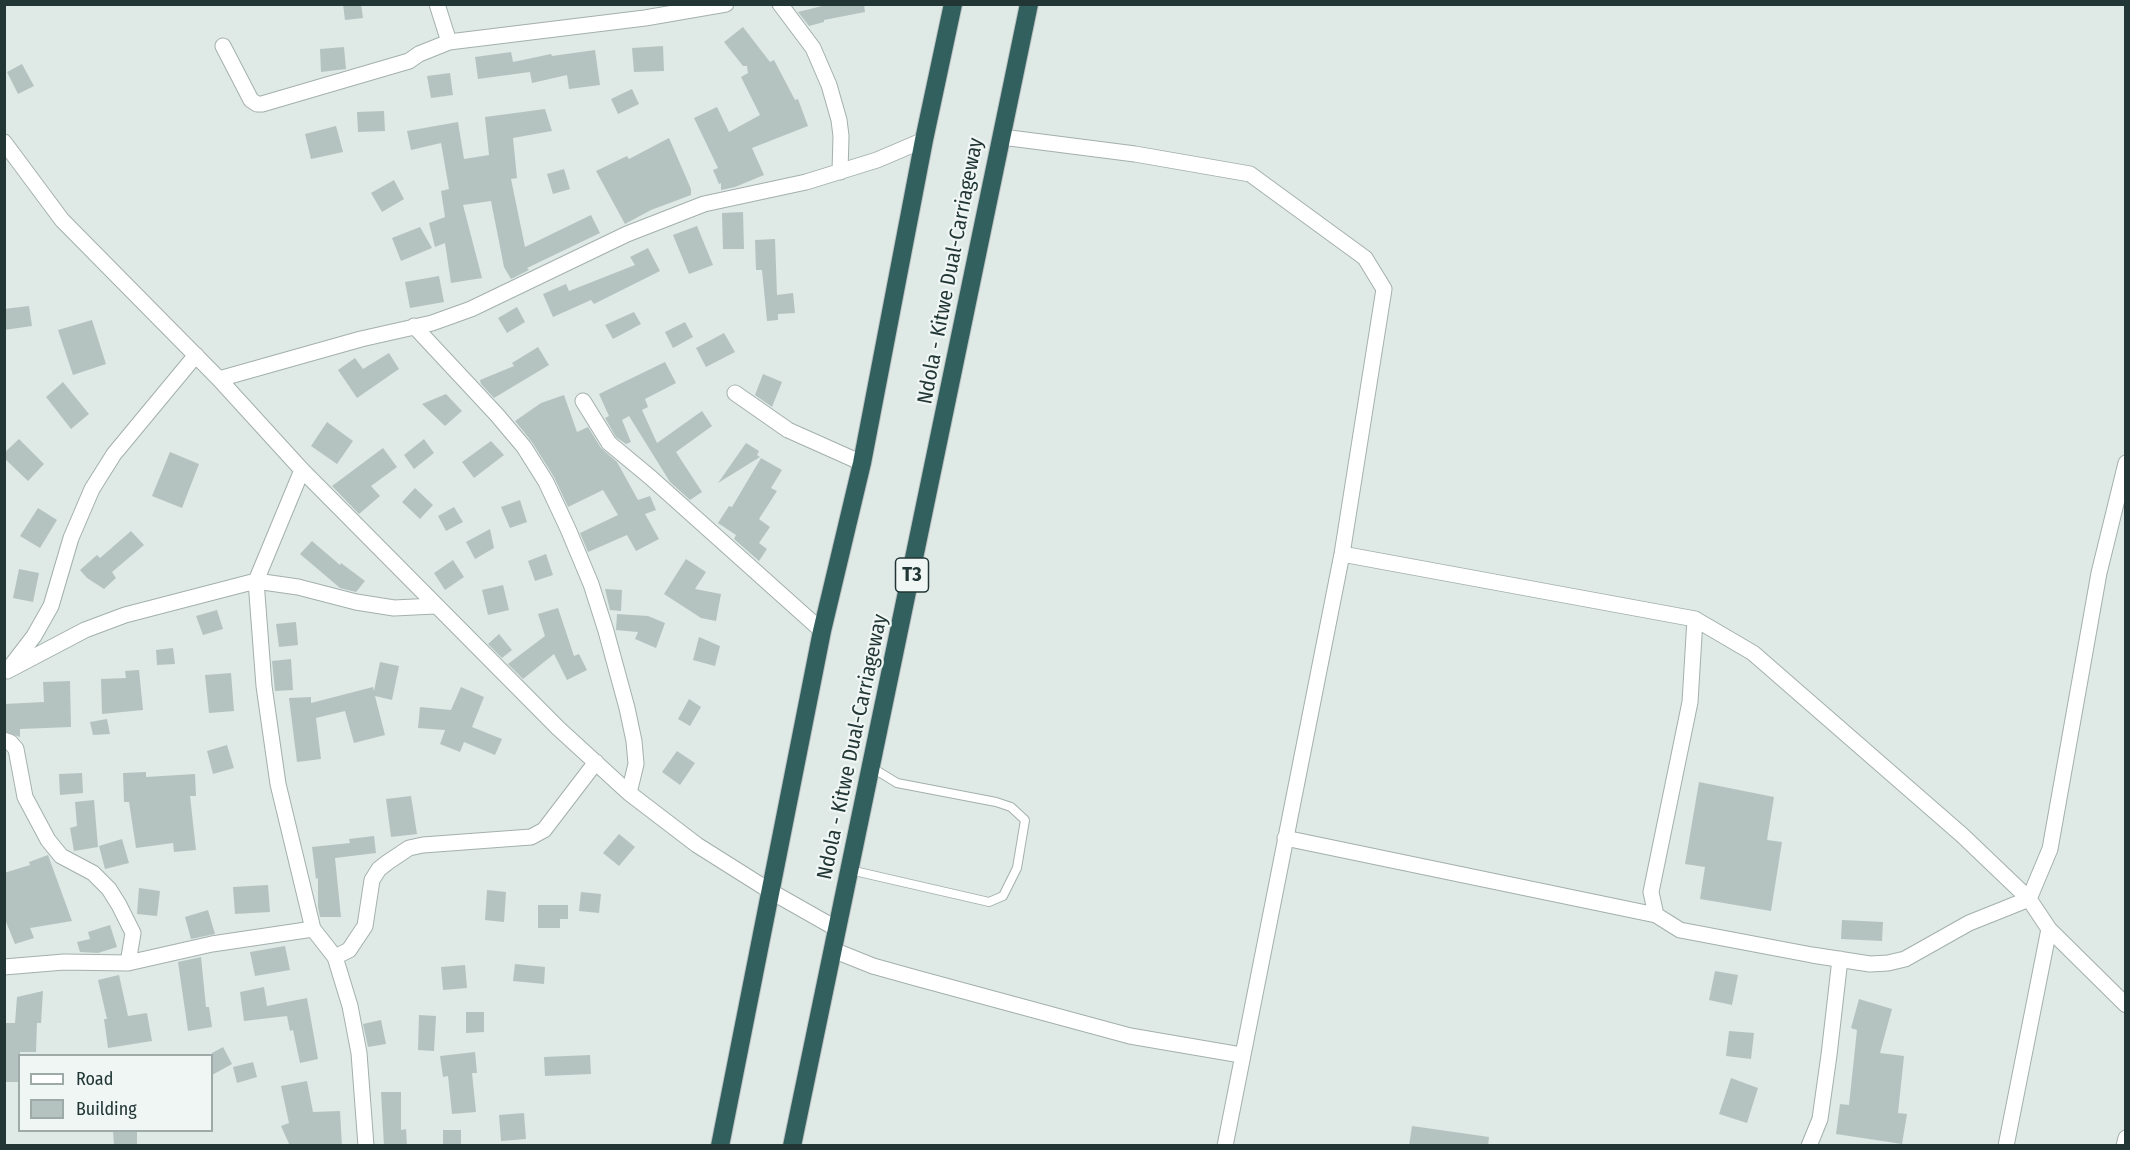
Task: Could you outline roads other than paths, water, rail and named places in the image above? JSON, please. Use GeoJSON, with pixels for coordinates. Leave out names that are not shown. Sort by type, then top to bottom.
{"type":"FeatureCollection","features":[{"type":"Feature","properties":{"kind":"highway"},"geometry":{"type":"LineString","coordinates":[[720,1146],[822,631],[862,463],[924,140],[953,4]]}},
{"type":"Feature","properties":{"kind":"highway","name":"Ndola - Kitwe Dual-Carriageway"},"geometry":{"type":"LineString","coordinates":[[792,1146],[1029,4]]}},
{"type":"Feature","properties":{"kind":"street"},"geometry":{"type":"LineString","coordinates":[[437,4],[449,42]]}},
{"type":"Feature","properties":{"kind":"street"},"geometry":{"type":"LineString","coordinates":[[223,46],[251,100],[262,104],[398,64],[449,42],[645,18],[726,4]]}},
{"type":"Feature","properties":{"kind":"street"},"geometry":{"type":"LineString","coordinates":[[780,4],[813,48],[829,85],[840,128],[840,172]]}},
{"type":"Feature","properties":{"kind":"street"},"geometry":{"type":"LineString","coordinates":[[1002,137],[1135,154],[1250,174],[1365,258],[1384,289],[1342,554],[1241,1055],[1225,1146]]}},
{"type":"Feature","properties":{"kind":"street"},"geometry":{"type":"LineString","coordinates":[[219,379],[432,323],[471,309],[627,234],[704,204],[806,182],[877,160],[924,140]]}},
{"type":"Feature","properties":{"kind":"street"},"geometry":{"type":"LineString","coordinates":[[4,142],[62,220],[196,355],[302,470],[558,728],[629,793],[698,845],[770,891],[837,929]]}},
{"type":"Feature","properties":{"kind":"street"},"geometry":{"type":"LineString","coordinates":[[414,326],[497,414],[524,447],[546,482],[568,529],[591,584],[627,708],[636,764],[629,793]]}},
{"type":"Feature","properties":{"kind":"street"},"geometry":{"type":"LineString","coordinates":[[5,672],[34,636],[51,606],[71,538],[92,489],[114,454],[196,355]]}},
{"type":"Feature","properties":{"kind":"street"},"geometry":{"type":"LineString","coordinates":[[735,393],[788,430],[862,463]]}},
{"type":"Feature","properties":{"kind":"street"},"geometry":{"type":"LineString","coordinates":[[583,401],[609,443],[822,631]]}},
{"type":"Feature","properties":{"kind":"street"},"geometry":{"type":"LineString","coordinates":[[1285,838],[1656,915],[1680,930],[1870,964],[1905,959],[1969,923],[2030,899],[2050,849],[2099,573],[2126,463]]}},
{"type":"Feature","properties":{"kind":"street"},"geometry":{"type":"LineString","coordinates":[[302,470],[256,581],[264,686],[278,784],[313,928],[335,957],[351,1006],[360,1053],[366,1146]]}},
{"type":"Feature","properties":{"kind":"street"},"geometry":{"type":"LineString","coordinates":[[1342,554],[1695,618],[1753,653],[1962,835],[2030,899],[2049,929],[2126,1005]]}},
{"type":"Feature","properties":{"kind":"street"},"geometry":{"type":"LineString","coordinates":[[5,672],[85,630],[126,615],[256,581],[298,586],[356,602],[394,608],[435,606]]}},
{"type":"Feature","properties":{"kind":"street"},"geometry":{"type":"LineString","coordinates":[[1656,915],[1651,892],[1690,702],[1695,618]]}},
{"type":"Feature","properties":{"kind":"street"},"geometry":{"type":"LineString","coordinates":[[4,741],[10,742],[16,749],[25,797],[48,840],[61,856],[93,873],[109,889],[119,905],[133,933],[128,963]]}},
{"type":"Feature","properties":{"kind":"street"},"geometry":{"type":"LineString","coordinates":[[335,957],[349,950],[365,926],[372,880],[388,862],[402,852],[423,845],[531,837],[544,830],[596,762]]}},
{"type":"Feature","properties":{"kind":"street"},"geometry":{"type":"LineString","coordinates":[[4,967],[64,962],[128,963],[212,944],[313,928]]}},
{"type":"Feature","properties":{"kind":"street"},"geometry":{"type":"LineString","coordinates":[[2006,1146],[2049,929]]}},
{"type":"Feature","properties":{"kind":"street"},"geometry":{"type":"LineString","coordinates":[[833,950],[894,972],[1130,1036],[1241,1055]]}},
{"type":"Feature","properties":{"kind":"street"},"geometry":{"type":"LineString","coordinates":[[1809,1146],[1820,1119],[1830,1055],[1840,959]]}},
{"type":"Feature","properties":{"kind":"street"},"geometry":{"type":"LineString","coordinates":[[2124,1146],[2126,1138]]}},
{"type":"Feature","properties":{"kind":"lane"},"geometry":{"type":"LineString","coordinates":[[850,870],[989,903],[1003,896],[1017,868],[1025,820],[1011,807],[996,802],[897,783],[872,767]]}}]}
